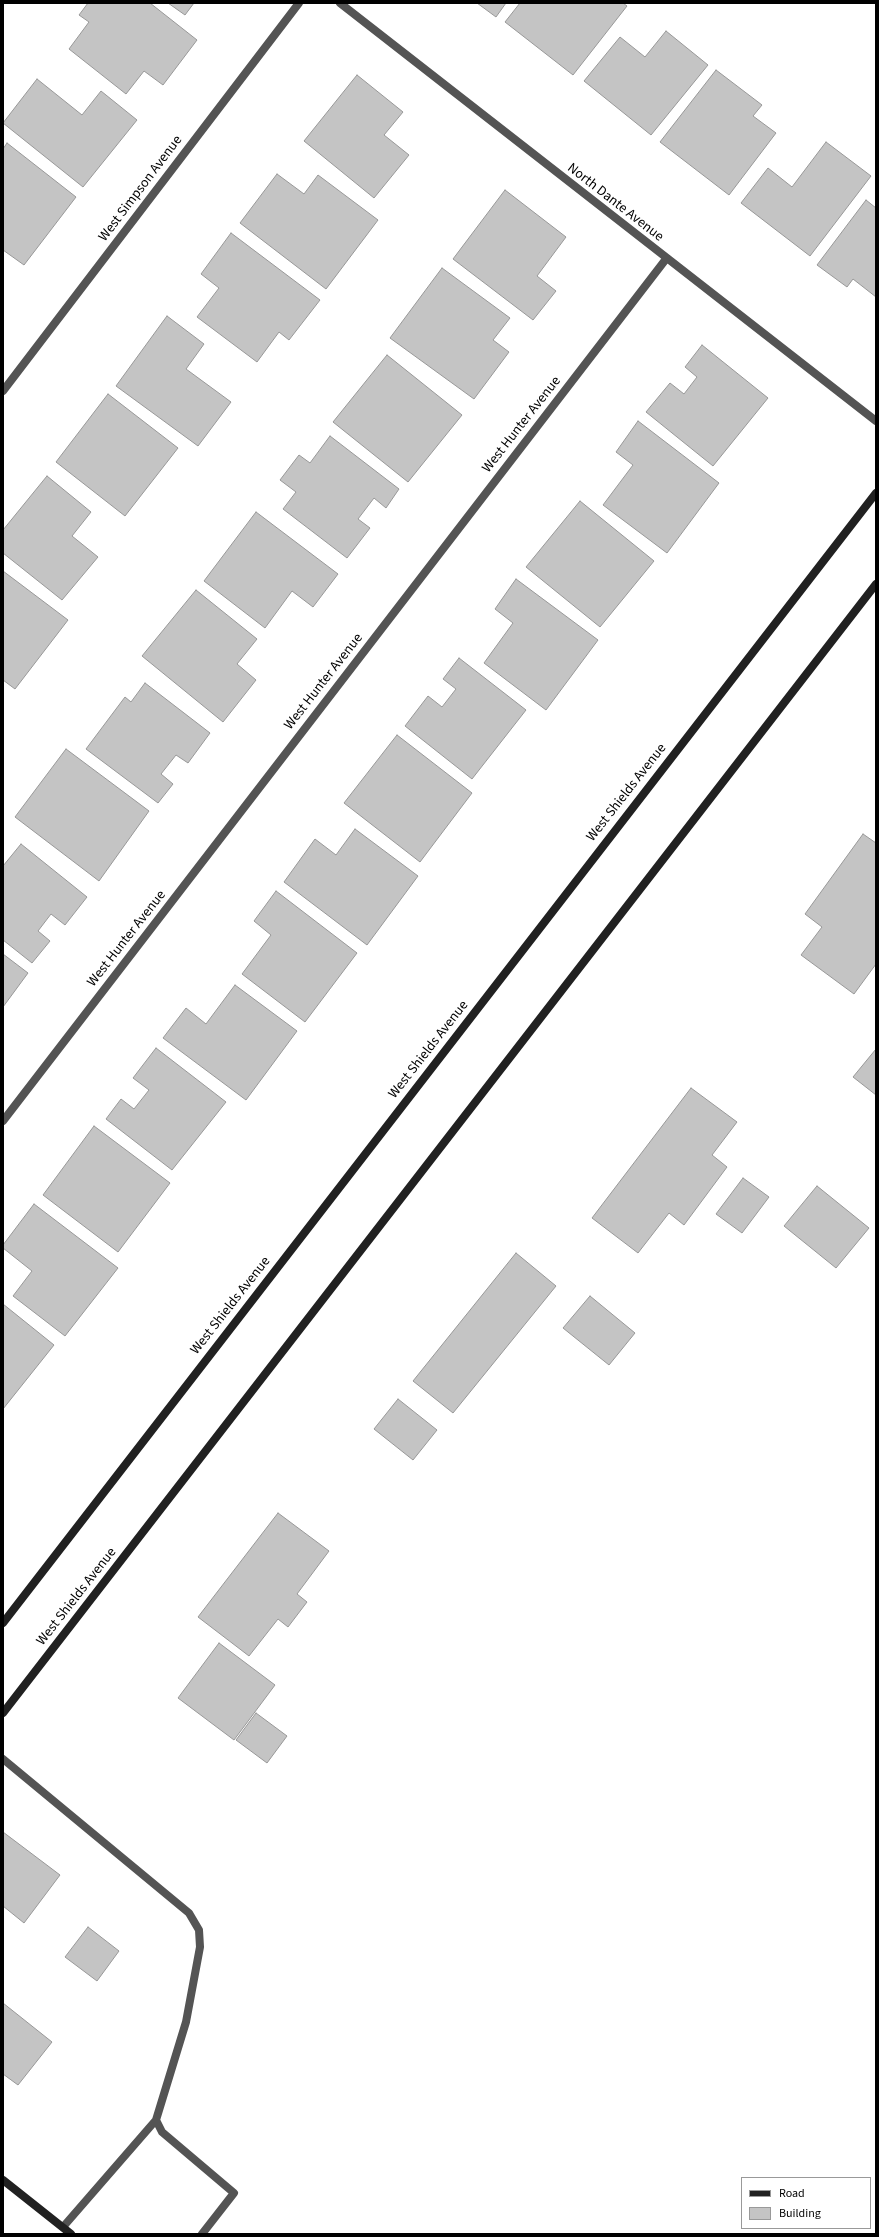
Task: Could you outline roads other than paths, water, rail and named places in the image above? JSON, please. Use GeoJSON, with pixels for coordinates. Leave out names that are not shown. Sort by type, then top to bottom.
{"type":"FeatureCollection","features":[{"type":"Feature","properties":{"kind":"street","name":"West Simpson Avenue"},"geometry":{"type":"LineString","coordinates":[[3,391],[299,3]]}},
{"type":"Feature","properties":{"kind":"street","name":"North Dante Avenue"},"geometry":{"type":"LineString","coordinates":[[340,3],[666,259],[876,421]]}},
{"type":"Feature","properties":{"kind":"street","name":"West Hunter Avenue"},"geometry":{"type":"LineString","coordinates":[[3,1121],[666,259]]}},
{"type":"Feature","properties":{"kind":"street","name":"West Shields Avenue"},"geometry":{"type":"LineString","coordinates":[[3,1623],[876,493]]}},
{"type":"Feature","properties":{"kind":"street","name":"West Shields Avenue"},"geometry":{"type":"LineString","coordinates":[[3,1714],[876,584]]}},
{"type":"Feature","properties":{"kind":"street"},"geometry":{"type":"LineString","coordinates":[[3,1758],[189,1913],[199,1930],[200,1947],[186,2022],[156,2120],[63,2227]]}},
{"type":"Feature","properties":{"kind":"street"},"geometry":{"type":"LineString","coordinates":[[156,2120],[162,2132],[234,2193],[202,2234]]}},
{"type":"Feature","properties":{"kind":"street"},"geometry":{"type":"LineString","coordinates":[[3,2180],[71,2234]]}}]}
